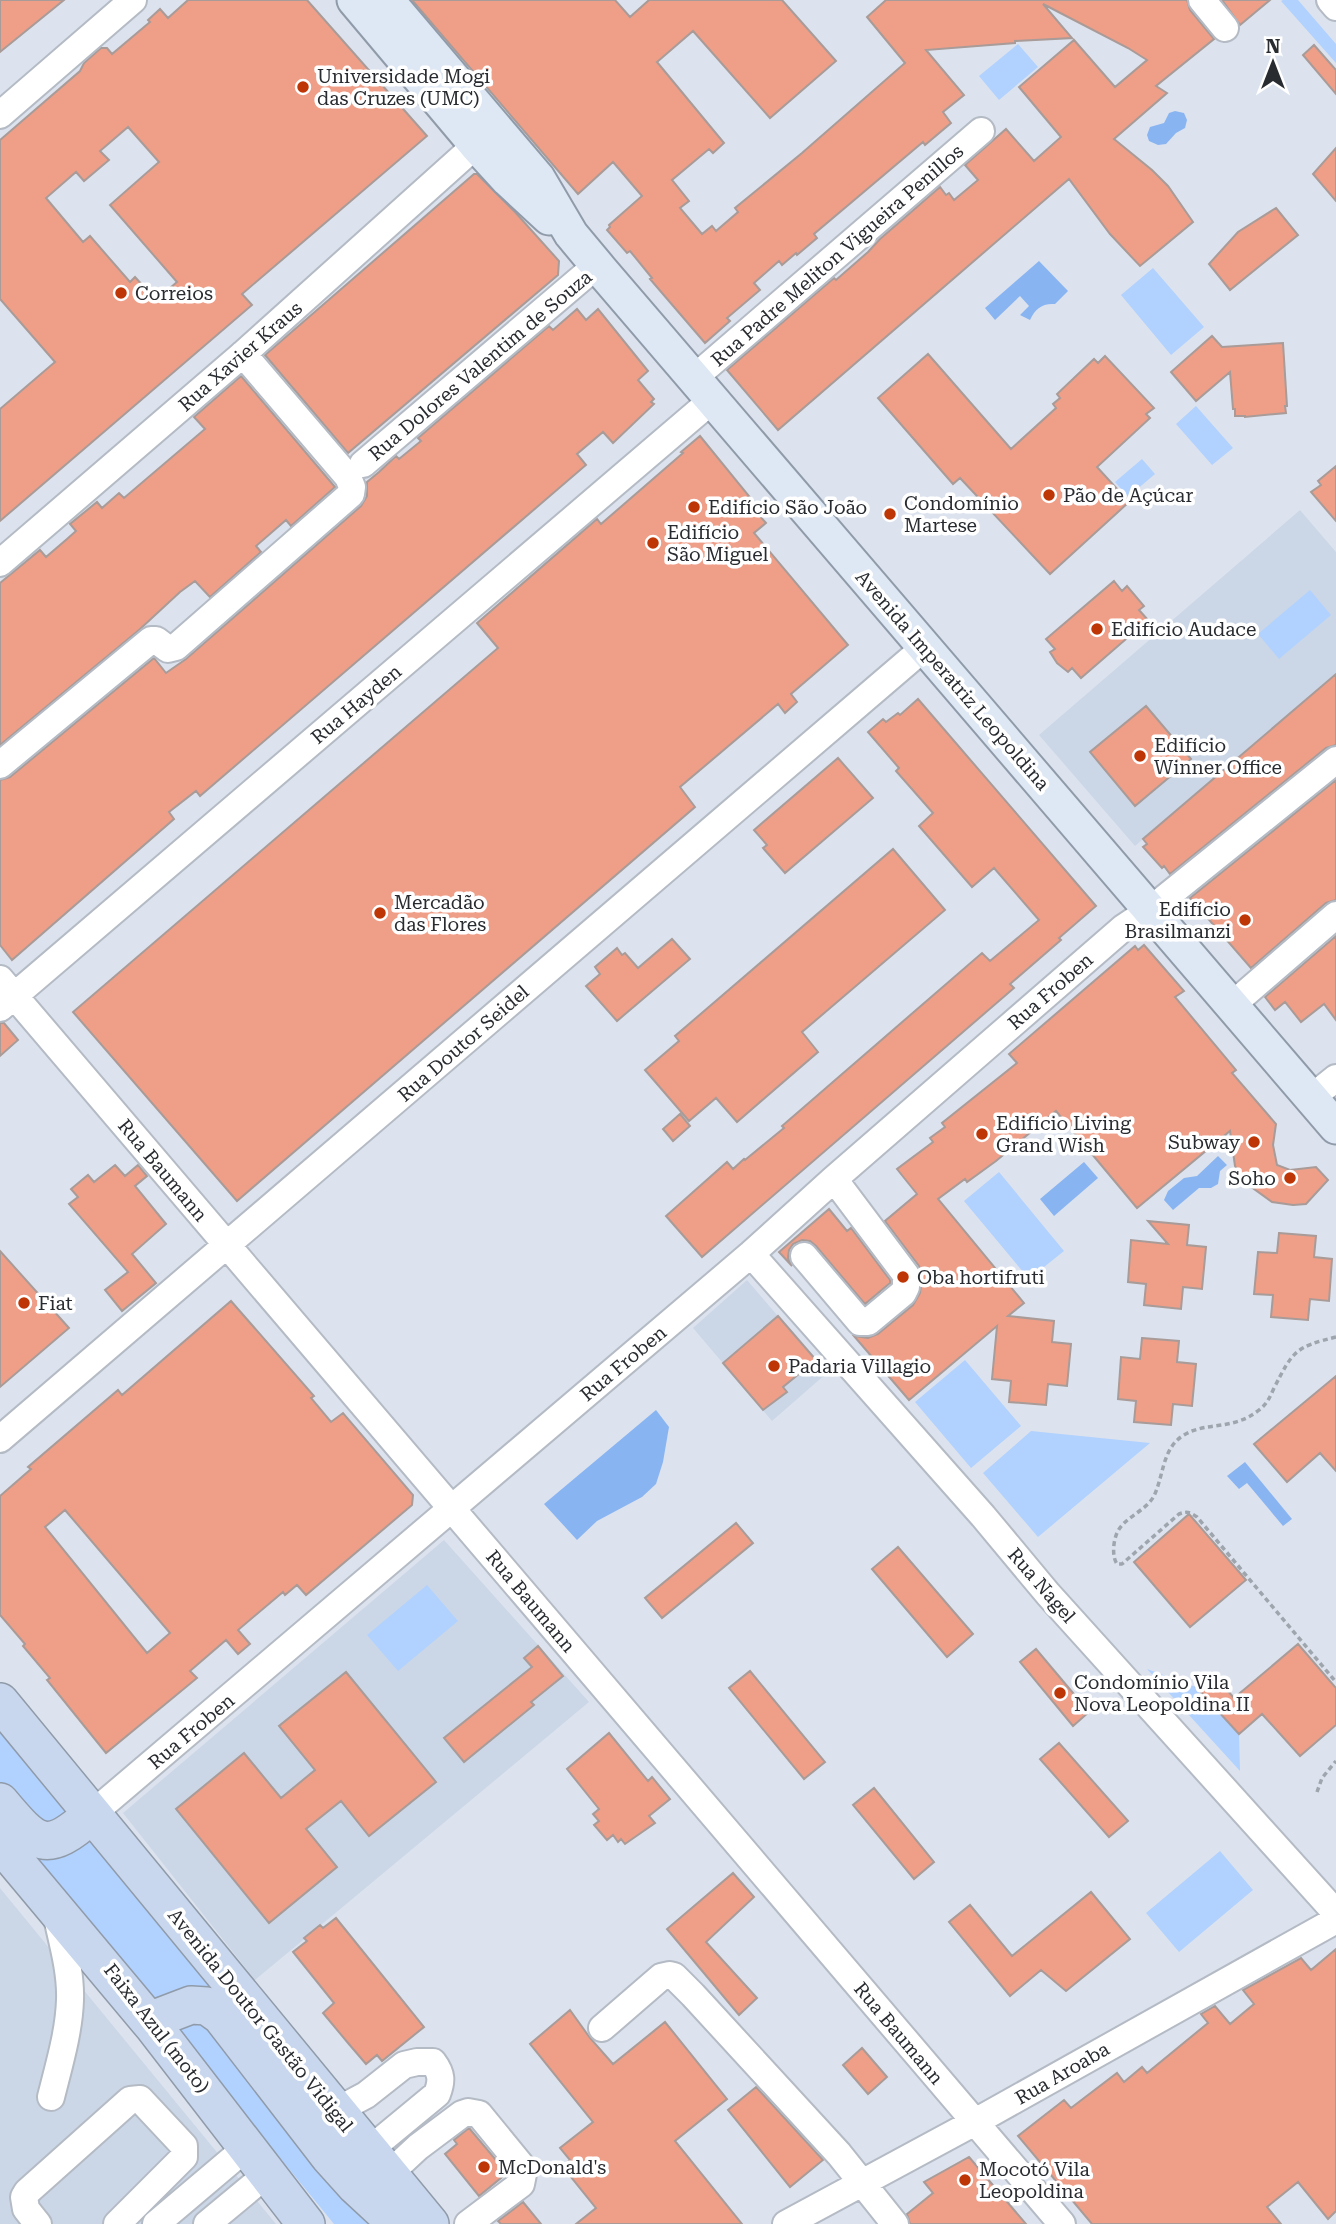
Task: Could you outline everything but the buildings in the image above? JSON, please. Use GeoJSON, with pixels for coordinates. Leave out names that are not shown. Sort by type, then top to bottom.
{"type":"FeatureCollection","features":[{"type":"Feature","properties":{"kind":"highway","name":"Avenida Doutor Gastão Vidigal"},"geometry":{"type":"LineString","coordinates":[[0,1702],[430,2224]]}},
{"type":"Feature","properties":{"kind":"highway"},"geometry":{"type":"LineString","coordinates":[[0,1802],[27,1834],[37,1839],[64,1836],[92,1814]]}},
{"type":"Feature","properties":{"kind":"highway"},"geometry":{"type":"LineString","coordinates":[[0,1843],[150,2020],[256,2161],[309,2224]]}},
{"type":"Feature","properties":{"kind":"highway"},"geometry":{"type":"LineString","coordinates":[[150,2020],[180,2008],[201,2005],[221,2016],[329,2156],[356,2186],[397,2224]]}},
{"type":"Feature","properties":{"kind":"main road","name":"Avenida Imperatriz Leopoldina"},"geometry":{"type":"LineString","coordinates":[[354,0],[476,145],[531,202],[571,234]]}},
{"type":"Feature","properties":{"kind":"main road","name":"Avenida Imperatriz Leopoldina"},"geometry":{"type":"LineString","coordinates":[[387,0],[538,178],[571,234],[597,265],[1232,1005],[1323,1088],[1336,1127]]}},
{"type":"Feature","properties":{"kind":"street"},"geometry":{"type":"LineString","coordinates":[[0,115],[134,0]]}},
{"type":"Feature","properties":{"kind":"street"},"geometry":{"type":"LineString","coordinates":[[1202,0],[1225,28]]}},
{"type":"Feature","properties":{"kind":"street"},"geometry":{"type":"LineString","coordinates":[[1330,0],[1336,7]]}},
{"type":"Feature","properties":{"kind":"street","name":"Rua Padre Meliton Vigueira Penillos"},"geometry":{"type":"LineString","coordinates":[[703,389],[981,131]]}},
{"type":"Feature","properties":{"kind":"street","name":"Rua Xavier Kraus"},"geometry":{"type":"LineString","coordinates":[[0,563],[243,354],[476,145]]}},
{"type":"Feature","properties":{"kind":"street","name":"Rua Dolores Valentim de Souza"},"geometry":{"type":"LineString","coordinates":[[363,464],[597,265]]}},
{"type":"Feature","properties":{"kind":"street"},"geometry":{"type":"LineString","coordinates":[[0,765],[151,640],[156,640],[168,649],[176,647],[352,494],[348,477],[243,354]]}},
{"type":"Feature","properties":{"kind":"street","name":"Rua Hayden"},"geometry":{"type":"LineString","coordinates":[[5,994],[703,389]]}},
{"type":"Feature","properties":{"kind":"street","name":"Rua Doutor Seidel"},"geometry":{"type":"LineString","coordinates":[[0,1439],[925,647]]}},
{"type":"Feature","properties":{"kind":"street","name":"Rua Froben"},"geometry":{"type":"LineString","coordinates":[[92,1814],[751,1254],[1123,928],[1336,760]]}},
{"type":"Feature","properties":{"kind":"street"},"geometry":{"type":"LineString","coordinates":[[1232,1005],[1336,915]]}},
{"type":"Feature","properties":{"kind":"street","name":"Rua Baumann"},"geometry":{"type":"LineString","coordinates":[[5,994],[226,1245],[1062,2224]]}},
{"type":"Feature","properties":{"kind":"street"},"geometry":{"type":"LineString","coordinates":[[804,1256],[860,1322],[868,1322],[903,1293],[906,1287],[906,1275],[834,1179]]}},
{"type":"Feature","properties":{"kind":"street","name":"Rua Nagel"},"geometry":{"type":"LineString","coordinates":[[751,1254],[983,1516],[1048,1594],[1336,1913]]}},
{"type":"Feature","properties":{"kind":"street","name":"Faixa Azul (moto)"},"geometry":{"type":"LineString","coordinates":[[0,1835],[150,2020],[309,2224]]}},
{"type":"Feature","properties":{"kind":"street"},"geometry":{"type":"LineString","coordinates":[[51,2097],[62,2053],[70,1999],[63,1945],[54,1908]]}},
{"type":"Feature","properties":{"kind":"street","name":"Rua Aroaba"},"geometry":{"type":"LineString","coordinates":[[786,2224],[975,2122],[1336,1920]]}},
{"type":"Feature","properties":{"kind":"street"},"geometry":{"type":"LineString","coordinates":[[602,2028],[661,1977],[674,1976],[863,2182],[895,2224]]}},
{"type":"Feature","properties":{"kind":"street"},"geometry":{"type":"LineString","coordinates":[[335,2111],[366,2095],[404,2065],[433,2062],[441,2073],[437,2094],[379,2162]]}},
{"type":"Feature","properties":{"kind":"street"},"geometry":{"type":"LineString","coordinates":[[38,2224],[26,2209],[24,2197],[27,2192],[130,2100],[141,2099],[184,2146],[184,2154],[117,2224]]}},
{"type":"Feature","properties":{"kind":"street"},"geometry":{"type":"LineString","coordinates":[[379,2162],[418,2147],[462,2114],[468,2112],[479,2115],[524,2169],[524,2175],[521,2184],[468,2224]]}},
{"type":"Feature","properties":{"kind":"street"},"geometry":{"type":"LineString","coordinates":[[156,2224],[256,2161]]}},
{"type":"Feature","properties":{"kind":"street"},"geometry":{"type":"LineString","coordinates":[[206,2224],[256,2161]]}},
{"type":"Feature","properties":{"kind":"path"},"geometry":{"type":"LineString","coordinates":[[1336,1337],[1298,1349],[1290,1358],[1266,1405],[1256,1413],[1228,1425],[1194,1430],[1181,1437],[1170,1449],[1152,1499],[1141,1511],[1125,1521],[1116,1535],[1114,1551],[1114,1560],[1117,1564],[1122,1564],[1179,1514],[1191,1513],[1336,1682]]}},
{"type":"Feature","properties":{"kind":"path"},"geometry":{"type":"LineString","coordinates":[[1317,1792],[1322,1778],[1336,1761]]}},
{"type":"Feature","properties":{"kind":"shaded area"},"geometry":{"type":"Polygon","coordinates":[[[1298,0],[1336,44],[1336,63],[1281,1],[1298,0]]]}},
{"type":"Feature","properties":{"kind":"shaded area"},"geometry":{"type":"Polygon","coordinates":[[[1018,44],[1038,67],[999,100],[979,76],[1018,44]]]}},
{"type":"Feature","properties":{"kind":"shaded area"},"geometry":{"type":"Polygon","coordinates":[[[1169,113],[1184,113],[1187,120],[1185,128],[1166,144],[1158,145],[1149,141],[1147,135],[1150,127],[1164,123],[1169,113]]]}},
{"type":"Feature","properties":{"kind":"shaded area"},"geometry":{"type":"Polygon","coordinates":[[[1039,261],[1068,291],[1055,304],[1039,308],[1030,320],[1020,315],[1029,306],[1020,296],[995,320],[985,308],[1039,261]]]}},
{"type":"Feature","properties":{"kind":"shaded area"},"geometry":{"type":"Polygon","coordinates":[[[1153,268],[1204,327],[1171,355],[1121,295],[1153,268]]]}},
{"type":"Feature","properties":{"kind":"shaded area"},"geometry":{"type":"Polygon","coordinates":[[[1196,406],[1233,448],[1212,465],[1176,424],[1196,406]]]}},
{"type":"Feature","properties":{"kind":"shaded area"},"geometry":{"type":"Polygon","coordinates":[[[1142,459],[1155,474],[1128,497],[1115,482],[1142,459]]]}},
{"type":"Feature","properties":{"kind":"shaded area"},"geometry":{"type":"Polygon","coordinates":[[[1300,510],[1336,552],[1336,674],[1135,846],[1039,735],[1300,510]]]}},
{"type":"Feature","properties":{"kind":"shaded area"},"geometry":{"type":"Polygon","coordinates":[[[1310,590],[1331,615],[1279,659],[1258,634],[1310,590]]]}},
{"type":"Feature","properties":{"kind":"shaded area"},"geometry":{"type":"Polygon","coordinates":[[[1218,1156],[1227,1165],[1220,1171],[1218,1184],[1211,1188],[1199,1188],[1173,1210],[1164,1200],[1168,1191],[1184,1178],[1197,1176],[1218,1156]]]}},
{"type":"Feature","properties":{"kind":"shaded area"},"geometry":{"type":"Polygon","coordinates":[[[1084,1162],[1098,1178],[1054,1216],[1040,1199],[1084,1162]]]}},
{"type":"Feature","properties":{"kind":"shaded area"},"geometry":{"type":"Polygon","coordinates":[[[999,1172],[1064,1251],[1029,1279],[964,1201],[999,1172]]]}},
{"type":"Feature","properties":{"kind":"shaded area"},"geometry":{"type":"Polygon","coordinates":[[[747,1280],[827,1373],[772,1421],[693,1328],[747,1280]]]}},
{"type":"Feature","properties":{"kind":"shaded area"},"geometry":{"type":"Polygon","coordinates":[[[965,1360],[1021,1426],[971,1468],[915,1402],[965,1360]]]}},
{"type":"Feature","properties":{"kind":"shaded area"},"geometry":{"type":"Polygon","coordinates":[[[656,1410],[669,1427],[656,1484],[642,1497],[597,1521],[577,1540],[544,1504],[656,1410]]]}},
{"type":"Feature","properties":{"kind":"shaded area"},"geometry":{"type":"Polygon","coordinates":[[[1031,1431],[1150,1443],[1038,1537],[983,1473],[1031,1431]]]}},
{"type":"Feature","properties":{"kind":"shaded area"},"geometry":{"type":"Polygon","coordinates":[[[1245,1462],[1292,1519],[1283,1526],[1247,1483],[1239,1489],[1227,1476],[1245,1462]]]}},
{"type":"Feature","properties":{"kind":"shaded area"},"geometry":{"type":"Polygon","coordinates":[[[444,1540],[589,1702],[255,1980],[123,1813],[444,1540]]]}},
{"type":"Feature","properties":{"kind":"shaded area"},"geometry":{"type":"Polygon","coordinates":[[[427,1585],[458,1621],[398,1671],[367,1635],[427,1585]]]}},
{"type":"Feature","properties":{"kind":"shaded area"},"geometry":{"type":"Polygon","coordinates":[[[1147,1669],[1196,1687],[1239,1734],[1240,1771],[1147,1669]]]}},
{"type":"Feature","properties":{"kind":"shaded area"},"geometry":{"type":"Polygon","coordinates":[[[0,1730],[404,2224],[334,2224],[0,1815],[0,1730]]]}},
{"type":"Feature","properties":{"kind":"shaded area"},"geometry":{"type":"Polygon","coordinates":[[[1220,1851],[1253,1890],[1179,1952],[1146,1913],[1220,1851]]]}},
{"type":"Feature","properties":{"kind":"shaded area"},"geometry":{"type":"Polygon","coordinates":[[[0,1888],[119,2033],[276,2224],[0,2224],[0,1888]]]}},
{"type":"Feature","properties":{"kind":"place","name":"Universidade Mogi das Cruzes (UMC)"},"geometry":{"type":"Point","coordinates":[303,87]}},
{"type":"Feature","properties":{"kind":"place","name":"Correios"},"geometry":{"type":"Point","coordinates":[121,293]}},
{"type":"Feature","properties":{"kind":"place","name":"Pão de Açúcar"},"geometry":{"type":"Point","coordinates":[1049,495]}},
{"type":"Feature","properties":{"kind":"place","name":"Edifício São João"},"geometry":{"type":"Point","coordinates":[694,507]}},
{"type":"Feature","properties":{"kind":"place","name":"Condomínio Martese"},"geometry":{"type":"Point","coordinates":[890,514]}},
{"type":"Feature","properties":{"kind":"place","name":"Edifício São Miguel"},"geometry":{"type":"Point","coordinates":[653,543]}},
{"type":"Feature","properties":{"kind":"place","name":"Edifício Audace"},"geometry":{"type":"Point","coordinates":[1097,629]}},
{"type":"Feature","properties":{"kind":"place","name":"Edifício Winner Office"},"geometry":{"type":"Point","coordinates":[1140,756]}},
{"type":"Feature","properties":{"kind":"place","name":"Mercadão das Flores"},"geometry":{"type":"Point","coordinates":[380,913]}},
{"type":"Feature","properties":{"kind":"place","name":"Edifício Brasilmanzi"},"geometry":{"type":"Point","coordinates":[1245,920]}},
{"type":"Feature","properties":{"kind":"place","name":"Edifício Living Grand Wish"},"geometry":{"type":"Point","coordinates":[982,1134]}},
{"type":"Feature","properties":{"kind":"place","name":"Subway"},"geometry":{"type":"Point","coordinates":[1254,1142]}},
{"type":"Feature","properties":{"kind":"place","name":"Soho"},"geometry":{"type":"Point","coordinates":[1290,1178]}},
{"type":"Feature","properties":{"kind":"place","name":"Oba hortifruti"},"geometry":{"type":"Point","coordinates":[903,1277]}},
{"type":"Feature","properties":{"kind":"place","name":"Fiat"},"geometry":{"type":"Point","coordinates":[24,1303]}},
{"type":"Feature","properties":{"kind":"place","name":"Padaria Villagio"},"geometry":{"type":"Point","coordinates":[774,1366]}},
{"type":"Feature","properties":{"kind":"place","name":"Condomínio Vila Nova Leopoldina II"},"geometry":{"type":"Point","coordinates":[1060,1693]}},
{"type":"Feature","properties":{"kind":"place","name":"McDonald's"},"geometry":{"type":"Point","coordinates":[484,2167]}},
{"type":"Feature","properties":{"kind":"place","name":"Mocotó Vila Leopoldina"},"geometry":{"type":"Point","coordinates":[965,2180]}}]}
